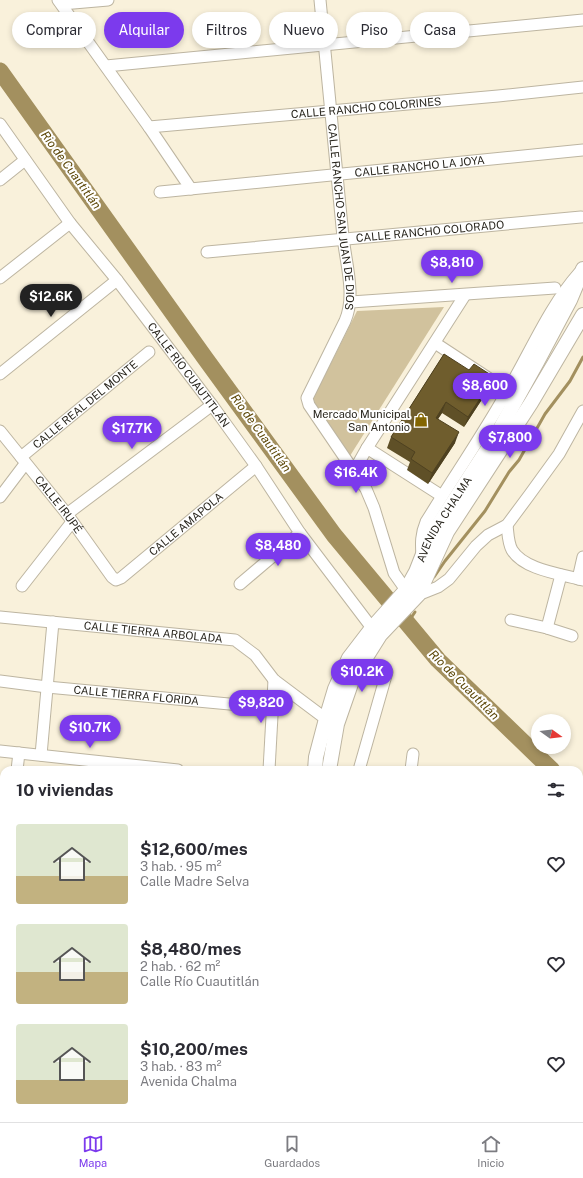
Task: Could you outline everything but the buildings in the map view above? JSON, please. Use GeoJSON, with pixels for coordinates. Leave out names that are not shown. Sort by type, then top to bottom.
{"type":"FeatureCollection","features":[{"type":"Feature","properties":{"kind":"main road","name":"AVENIDA CHALMA"},"geometry":{"type":"LineString","coordinates":[[315,764],[335,689],[349,658],[372,628],[405,602],[429,540],[496,436],[512,408],[570,300],[583,269]]}},
{"type":"Feature","properties":{"kind":"main road","name":"AVENIDA CHALMA"},"geometry":{"type":"LineString","coordinates":[[330,766],[337,724],[354,678],[380,635],[405,602],[531,403],[583,315]]}},
{"type":"Feature","properties":{"kind":"street"},"geometry":{"type":"LineString","coordinates":[[60,2],[108,0]]}},
{"type":"Feature","properties":{"kind":"street","name":"CALLE RANCHO SAN JUAN DE DIOS"},"geometry":{"type":"LineString","coordinates":[[320,0],[321,12]]}},
{"type":"Feature","properties":{"kind":"street"},"geometry":{"type":"LineString","coordinates":[[60,2],[191,189]]}},
{"type":"Feature","properties":{"kind":"street"},"geometry":{"type":"LineString","coordinates":[[338,43],[583,20]]}},
{"type":"Feature","properties":{"kind":"street"},"geometry":{"type":"LineString","coordinates":[[106,66],[284,48]]}},
{"type":"Feature","properties":{"kind":"street","name":"CALLE RANCHO SAN JUAN DE DIOS"},"geometry":{"type":"LineString","coordinates":[[324,48],[338,175],[343,239],[351,302],[346,321],[307,398],[309,405],[366,489],[374,508],[394,573],[405,602]]}},
{"type":"Feature","properties":{"kind":"street","name":"CALLE RANCHO COLORINES"},"geometry":{"type":"LineString","coordinates":[[149,127],[583,87]]}},
{"type":"Feature","properties":{"kind":"street","name":"CALLE RÍO CUAUTITLÁN"},"geometry":{"type":"LineString","coordinates":[[0,124],[70,223],[117,280],[212,405],[256,466],[300,533],[372,628]]}},
{"type":"Feature","properties":{"kind":"street","name":"CALLE RANCHO LA JOYA"},"geometry":{"type":"LineString","coordinates":[[160,192],[583,150]]}},
{"type":"Feature","properties":{"kind":"street"},"geometry":{"type":"LineString","coordinates":[[0,180],[25,160]]}},
{"type":"Feature","properties":{"kind":"street","name":"CALLE RANCHO COLORADO"},"geometry":{"type":"LineString","coordinates":[[207,252],[581,217]]}},
{"type":"Feature","properties":{"kind":"street"},"geometry":{"type":"LineString","coordinates":[[0,278],[70,223]]}},
{"type":"Feature","properties":{"kind":"street"},"geometry":{"type":"LineString","coordinates":[[422,556],[421,539],[426,522],[508,391],[558,302],[568,286],[583,269]]}},
{"type":"Feature","properties":{"kind":"street"},"geometry":{"type":"LineString","coordinates":[[0,374],[117,280]]}},
{"type":"Feature","properties":{"kind":"street"},"geometry":{"type":"LineString","coordinates":[[351,302],[555,288]]}},
{"type":"Feature","properties":{"kind":"street"},"geometry":{"type":"LineString","coordinates":[[354,471],[367,448],[465,295]]}},
{"type":"Feature","properties":{"kind":"street"},"geometry":{"type":"LineString","coordinates":[[435,343],[508,391]]}},
{"type":"Feature","properties":{"kind":"street","name":"CALLE REAL DEL MONTE"},"geometry":{"type":"LineString","coordinates":[[0,497],[23,460],[149,352]]}},
{"type":"Feature","properties":{"kind":"street"},"geometry":{"type":"LineString","coordinates":[[22,586],[69,518],[212,405]]}},
{"type":"Feature","properties":{"kind":"street"},"geometry":{"type":"LineString","coordinates":[[405,602],[438,588],[449,579],[476,546],[488,535],[506,525],[558,454],[583,411]]}},
{"type":"Feature","properties":{"kind":"street","name":"CALLE IRUPÉ"},"geometry":{"type":"LineString","coordinates":[[0,431],[69,518],[112,577],[116,580]]}},
{"type":"Feature","properties":{"kind":"street"},"geometry":{"type":"LineString","coordinates":[[367,448],[442,496]]}},
{"type":"Feature","properties":{"kind":"street","name":"CALLE AMAPOLA"},"geometry":{"type":"LineString","coordinates":[[116,580],[122,578],[256,466]]}},
{"type":"Feature","properties":{"kind":"street"},"geometry":{"type":"LineString","coordinates":[[506,525],[511,549],[518,557],[540,569],[580,579],[583,557]]}},
{"type":"Feature","properties":{"kind":"street"},"geometry":{"type":"LineString","coordinates":[[240,584],[300,533]]}},
{"type":"Feature","properties":{"kind":"street"},"geometry":{"type":"LineString","coordinates":[[547,628],[561,575]]}},
{"type":"Feature","properties":{"kind":"street","name":"CALLE TIERRA ARBOLADA"},"geometry":{"type":"LineString","coordinates":[[0,617],[235,640],[255,654],[274,680],[326,719]]}},
{"type":"Feature","properties":{"kind":"street"},"geometry":{"type":"LineString","coordinates":[[511,620],[547,628],[572,636]]}},
{"type":"Feature","properties":{"kind":"street"},"geometry":{"type":"LineString","coordinates":[[41,755],[53,622]]}},
{"type":"Feature","properties":{"kind":"street"},"geometry":{"type":"LineString","coordinates":[[360,766],[386,672]]}},
{"type":"Feature","properties":{"kind":"street"},"geometry":{"type":"LineString","coordinates":[[269,766],[274,680]]}},
{"type":"Feature","properties":{"kind":"street","name":"CALLE TIERRA FLORIDA"},"geometry":{"type":"LineString","coordinates":[[0,681],[47,687],[273,708]]}},
{"type":"Feature","properties":{"kind":"street"},"geometry":{"type":"LineString","coordinates":[[0,751],[141,766]]}},
{"type":"Feature","properties":{"kind":"street"},"geometry":{"type":"LineString","coordinates":[[17,766],[19,753]]}},
{"type":"Feature","properties":{"kind":"street"},"geometry":{"type":"LineString","coordinates":[[412,766],[413,754]]}},
{"type":"Feature","properties":{"kind":"shaded area"},"geometry":{"type":"Polygon","coordinates":[[[444,307],[348,459],[312,401],[357,311],[444,307]]]}},
{"type":"Feature","properties":{"kind":"waterway","name":"Rio de Cuautitlán"},"geometry":{"type":"LineString","coordinates":[[0,71],[205,358],[334,535],[438,660],[548,766]]}},
{"type":"Feature","properties":{"kind":"waterway"},"geometry":{"type":"LineString","coordinates":[[434,577],[485,511],[509,472],[519,460],[545,414],[570,381],[583,357]]}},
{"type":"Feature","properties":{"kind":"waterway"},"geometry":{"type":"LineString","coordinates":[[407,624],[415,612]]}},
{"type":"Feature","properties":{"kind":"place","name":"Mercado Municipal San Antonio"},"geometry":{"type":"Point","coordinates":[421,420]}}]}
